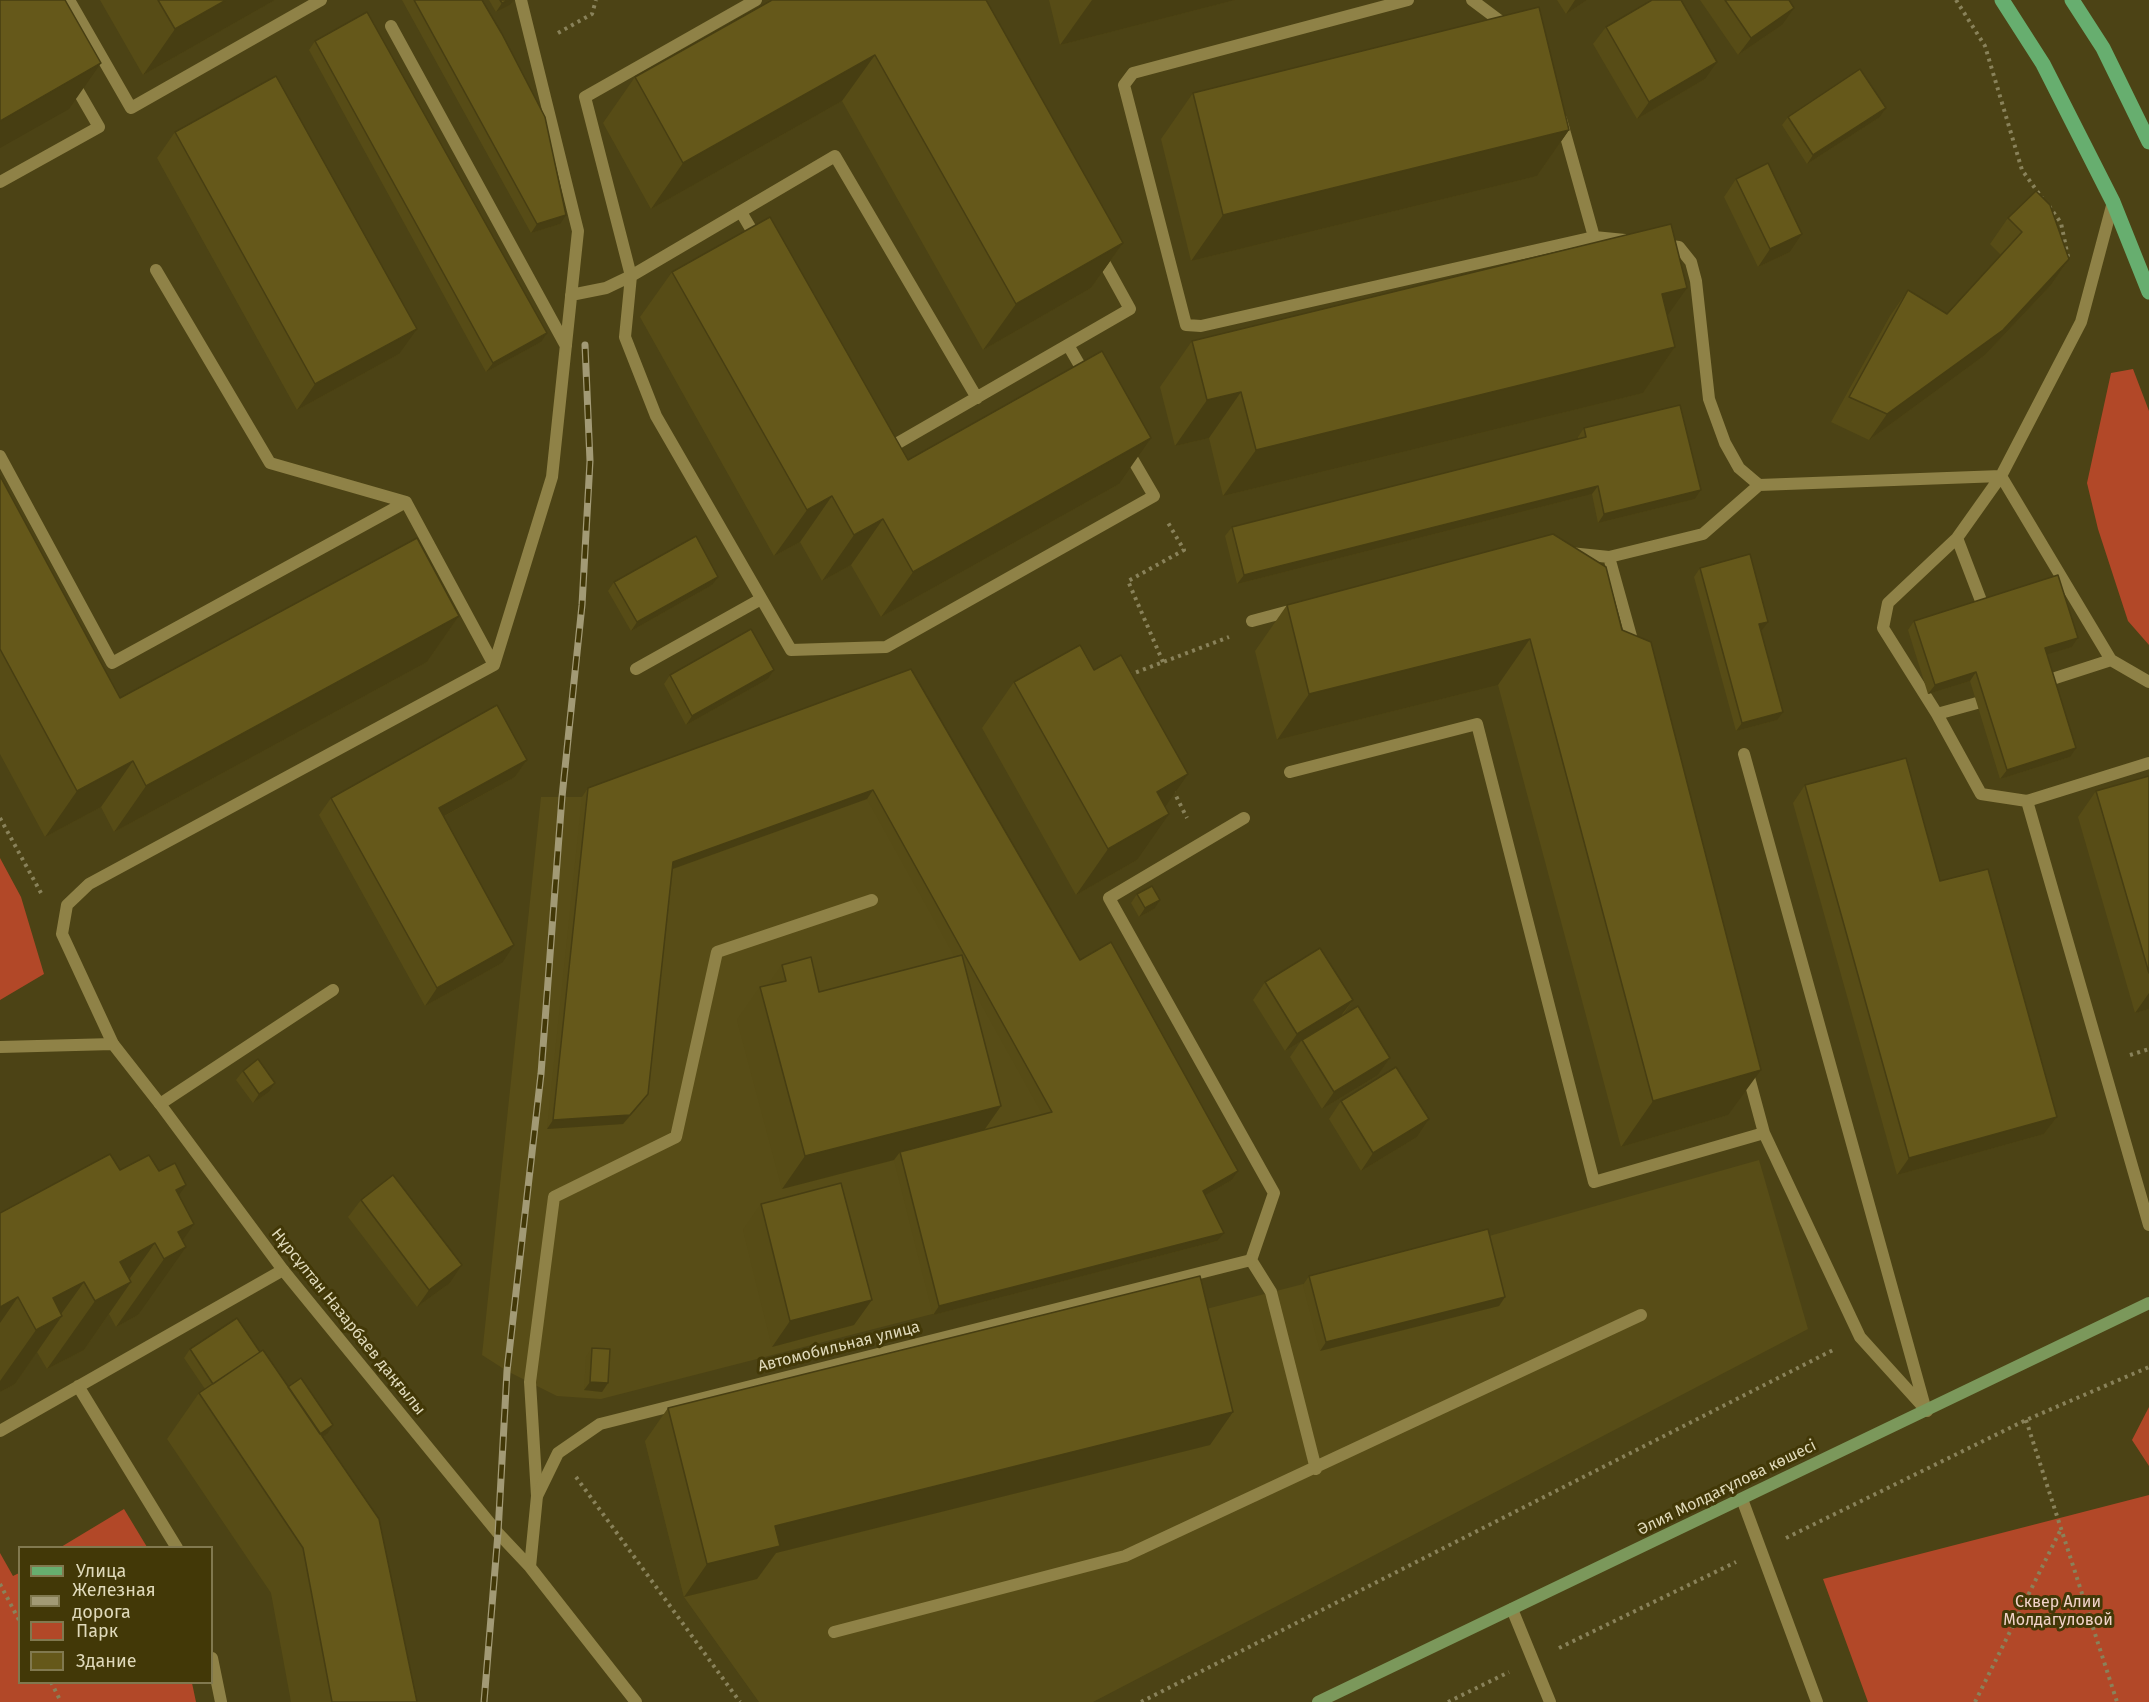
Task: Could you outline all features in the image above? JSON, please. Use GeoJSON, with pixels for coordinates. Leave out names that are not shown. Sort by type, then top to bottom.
{"type":"FeatureCollection","features":[{"type":"Feature","properties":{"kind":"main road"},"geometry":{"type":"LineString","coordinates":[[2002,0],[2043,64],[2113,202],[2149,292]]}},
{"type":"Feature","properties":{"kind":"main road"},"geometry":{"type":"LineString","coordinates":[[2072,0],[2103,48],[2149,142]]}},
{"type":"Feature","properties":{"kind":"main road","name":"Әлия Молдағұлова көшесі"},"geometry":{"type":"LineString","coordinates":[[1318,1702],[2149,1303]]}},
{"type":"Feature","properties":{"kind":"street"},"geometry":{"type":"LineString","coordinates":[[69,0],[131,108],[321,0]]}},
{"type":"Feature","properties":{"kind":"street"},"geometry":{"type":"LineString","coordinates":[[62,934],[67,904],[89,884],[494,665],[552,477],[578,231],[521,0]]}},
{"type":"Feature","properties":{"kind":"street"},"geometry":{"type":"LineString","coordinates":[[756,0],[585,97],[631,276],[625,337],[656,416],[791,650],[886,647],[1154,496],[1119,436]]}},
{"type":"Feature","properties":{"kind":"street"},"geometry":{"type":"LineString","coordinates":[[1408,0],[1134,73],[1124,85],[1186,325],[1202,326],[1594,237],[1679,247],[1691,261],[1696,281],[1710,399],[1725,442],[1739,468],[1759,485]]}},
{"type":"Feature","properties":{"kind":"street"},"geometry":{"type":"LineString","coordinates":[[1472,0],[1509,28],[1515,37]]}},
{"type":"Feature","properties":{"kind":"street"},"geometry":{"type":"LineString","coordinates":[[391,26],[566,346]]}},
{"type":"Feature","properties":{"kind":"street"},"geometry":{"type":"LineString","coordinates":[[0,182],[99,127],[65,68]]}},
{"type":"Feature","properties":{"kind":"street"},"geometry":{"type":"LineString","coordinates":[[1557,105],[1594,237]]}},
{"type":"Feature","properties":{"kind":"street"},"geometry":{"type":"LineString","coordinates":[[571,296],[606,288],[631,276],[836,156],[977,398]]}},
{"type":"Feature","properties":{"kind":"street"},"geometry":{"type":"LineString","coordinates":[[2113,202],[2081,322],[2001,476],[1957,538],[1888,603],[1883,628],[1936,714],[1981,794],[2027,801],[2149,763]]}},
{"type":"Feature","properties":{"kind":"street"},"geometry":{"type":"LineString","coordinates":[[741,212],[765,252]]}},
{"type":"Feature","properties":{"kind":"street"},"geometry":{"type":"LineString","coordinates":[[878,441],[884,451],[1130,309],[1096,247]]}},
{"type":"Feature","properties":{"kind":"street"},"geometry":{"type":"LineString","coordinates":[[156,270],[270,463],[406,502],[494,665]]}},
{"type":"Feature","properties":{"kind":"street"},"geometry":{"type":"LineString","coordinates":[[1068,345],[1091,385]]}},
{"type":"Feature","properties":{"kind":"street"},"geometry":{"type":"LineString","coordinates":[[0,456],[112,663],[406,502]]}},
{"type":"Feature","properties":{"kind":"street"},"geometry":{"type":"LineString","coordinates":[[1554,551],[1609,557],[1703,534],[1759,485],[2001,476]]}},
{"type":"Feature","properties":{"kind":"street"},"geometry":{"type":"LineString","coordinates":[[2001,476],[2111,660],[2149,682]]}},
{"type":"Feature","properties":{"kind":"street"},"geometry":{"type":"LineString","coordinates":[[1957,538],[1983,606]]}},
{"type":"Feature","properties":{"kind":"street"},"geometry":{"type":"LineString","coordinates":[[1609,557],[1637,661]]}},
{"type":"Feature","properties":{"kind":"street"},"geometry":{"type":"LineString","coordinates":[[636,669],[761,599]]}},
{"type":"Feature","properties":{"kind":"street"},"geometry":{"type":"LineString","coordinates":[[1252,621],[1308,606]]}},
{"type":"Feature","properties":{"kind":"street"},"geometry":{"type":"LineString","coordinates":[[2046,681],[2111,660]]}},
{"type":"Feature","properties":{"kind":"street"},"geometry":{"type":"LineString","coordinates":[[1936,714],[1977,703]]}},
{"type":"Feature","properties":{"kind":"street"},"geometry":{"type":"LineString","coordinates":[[1290,772],[1476,724],[1594,1182],[1764,1133]]}},
{"type":"Feature","properties":{"kind":"street"},"geometry":{"type":"LineString","coordinates":[[1744,754],[1927,1411]]}},
{"type":"Feature","properties":{"kind":"street"},"geometry":{"type":"LineString","coordinates":[[2027,801],[2149,1225]]}},
{"type":"Feature","properties":{"kind":"street"},"geometry":{"type":"LineString","coordinates":[[1244,818],[1109,898],[1274,1193],[1251,1260],[1271,1292],[1316,1469]]}},
{"type":"Feature","properties":{"kind":"street"},"geometry":{"type":"LineString","coordinates":[[537,1496],[530,1382],[554,1197],[676,1137],[717,952],[872,900]]}},
{"type":"Feature","properties":{"kind":"street","name":"Нұрсұлтан Назарбаев даңғылы"},"geometry":{"type":"LineString","coordinates":[[62,934],[113,1044],[283,1270],[498,1533],[530,1567],[636,1702]]}},
{"type":"Feature","properties":{"kind":"street"},"geometry":{"type":"LineString","coordinates":[[160,1104],[333,990]]}},
{"type":"Feature","properties":{"kind":"street"},"geometry":{"type":"LineString","coordinates":[[0,1047],[113,1044]]}},
{"type":"Feature","properties":{"kind":"street"},"geometry":{"type":"LineString","coordinates":[[1742,1053],[1764,1133],[1860,1337],[1927,1411]]}},
{"type":"Feature","properties":{"kind":"street","name":"Автомобильная улица"},"geometry":{"type":"LineString","coordinates":[[530,1567],[537,1496],[558,1453],[600,1424],[1251,1260]]}},
{"type":"Feature","properties":{"kind":"street"},"geometry":{"type":"LineString","coordinates":[[0,1431],[283,1270]]}},
{"type":"Feature","properties":{"kind":"street"},"geometry":{"type":"LineString","coordinates":[[834,1632],[1125,1556],[1316,1469],[1641,1315]]}},
{"type":"Feature","properties":{"kind":"street"},"geometry":{"type":"LineString","coordinates":[[78,1386],[176,1546]]}},
{"type":"Feature","properties":{"kind":"street"},"geometry":{"type":"LineString","coordinates":[[1742,1499],[1817,1702]]}},
{"type":"Feature","properties":{"kind":"street"},"geometry":{"type":"LineString","coordinates":[[1512,1609],[1550,1702]]}},
{"type":"Feature","properties":{"kind":"street"},"geometry":{"type":"LineString","coordinates":[[213,1663],[221,1702]]}},
{"type":"Feature","properties":{"kind":"path"},"geometry":{"type":"LineString","coordinates":[[534,47],[592,14],[596,0]]}},
{"type":"Feature","properties":{"kind":"path"},"geometry":{"type":"LineString","coordinates":[[1956,0],[1985,46],[2022,170],[2061,223],[2070,267]]}},
{"type":"Feature","properties":{"kind":"path"},"geometry":{"type":"LineString","coordinates":[[1154,496],[1184,550],[1128,581],[1163,662]]}},
{"type":"Feature","properties":{"kind":"path"},"geometry":{"type":"LineString","coordinates":[[1125,677],[1230,637]]}},
{"type":"Feature","properties":{"kind":"path"},"geometry":{"type":"LineString","coordinates":[[1168,782],[1201,843]]}},
{"type":"Feature","properties":{"kind":"path"},"geometry":{"type":"LineString","coordinates":[[0,818],[62,934]]}},
{"type":"Feature","properties":{"kind":"path"},"geometry":{"type":"LineString","coordinates":[[1141,1702],[1860,1337]]}},
{"type":"Feature","properties":{"kind":"path"},"geometry":{"type":"LineString","coordinates":[[2117,1702],[2026,1420],[2149,1367]]}},
{"type":"Feature","properties":{"kind":"path"},"geometry":{"type":"LineString","coordinates":[[558,1453],[740,1702]]}},
{"type":"Feature","properties":{"kind":"path"},"geometry":{"type":"LineString","coordinates":[[1975,1702],[2061,1528]]}},
{"type":"Feature","properties":{"kind":"path"},"geometry":{"type":"LineString","coordinates":[[0,1584],[18,1618]]}},
{"type":"Feature","properties":{"kind":"path"},"geometry":{"type":"LineString","coordinates":[[52,1684],[61,1702]]}},
{"type":"Feature","properties":{"kind":"shaded area"},"geometry":{"type":"Polygon","coordinates":[[[905,678],[1073,968],[1232,1180],[1197,1200],[1217,1241],[601,1399],[557,1396],[507,1371],[482,1355],[541,797],[582,797],[905,678]]]}},
{"type":"Feature","properties":{"kind":"shaded area"},"geometry":{"type":"Polygon","coordinates":[[[1759,1160],[1808,1329],[1093,1702],[759,1702],[684,1597],[645,1441],[1176,1309],[1179,1316],[1482,1238],[1759,1160]]]}},
{"type":"Feature","properties":{"kind":"green space"},"geometry":{"type":"Polygon","coordinates":[[[2133,369],[2149,411],[2149,645],[2128,621],[2098,529],[2087,483],[2111,373],[2133,369]]]}},
{"type":"Feature","properties":{"kind":"green space"},"geometry":{"type":"Polygon","coordinates":[[[0,858],[21,897],[44,974],[0,1000],[0,858]]]}},
{"type":"Feature","properties":{"kind":"green space"},"geometry":{"type":"Polygon","coordinates":[[[2149,1407],[2149,1466],[2132,1440],[2149,1407]]]}},
{"type":"Feature","properties":{"kind":"green space","name":"Сквер Алии Молдагуловой"},"geometry":{"type":"Polygon","coordinates":[[[2149,1495],[2149,1702],[1868,1702],[1823,1579],[2149,1495]]]}},
{"type":"Feature","properties":{"kind":"green space"},"geometry":{"type":"Polygon","coordinates":[[[124,1509],[146,1546],[63,1546],[124,1509]]]}},
{"type":"Feature","properties":{"kind":"green space"},"geometry":{"type":"Polygon","coordinates":[[[0,1553],[13,1576],[18,1574],[18,1684],[192,1684],[196,1702],[0,1702],[0,1553]]]}},
{"type":"Feature","properties":{"kind":"building"},"geometry":{"type":"Polygon","coordinates":[[[0,0],[65,0],[101,63],[0,121],[0,0]]]}},
{"type":"Feature","properties":{"kind":"building"},"geometry":{"type":"Polygon","coordinates":[[[158,0],[226,0],[175,29],[158,0]]]}},
{"type":"Feature","properties":{"kind":"building"},"geometry":{"type":"Polygon","coordinates":[[[414,0],[482,0],[545,117],[566,215],[537,224],[414,0]]]}},
{"type":"Feature","properties":{"kind":"building"},"geometry":{"type":"Polygon","coordinates":[[[772,0],[986,0],[1123,243],[1016,304],[875,55],[683,163],[635,77],[772,0]]]}},
{"type":"Feature","properties":{"kind":"building"},"geometry":{"type":"Polygon","coordinates":[[[1652,0],[1681,0],[1717,62],[1649,102],[1606,27],[1652,0]]]}},
{"type":"Feature","properties":{"kind":"building"},"geometry":{"type":"Polygon","coordinates":[[[1725,0],[1789,0],[1794,8],[1751,38],[1725,0]]]}},
{"type":"Feature","properties":{"kind":"building"},"geometry":{"type":"Polygon","coordinates":[[[1539,7],[1569,130],[1223,215],[1193,93],[1539,7]]]}},
{"type":"Feature","properties":{"kind":"building"},"geometry":{"type":"Polygon","coordinates":[[[367,12],[547,333],[493,363],[315,41],[367,12]]]}},
{"type":"Feature","properties":{"kind":"building"},"geometry":{"type":"Polygon","coordinates":[[[1860,69],[1886,108],[1813,155],[1788,117],[1860,69]]]}},
{"type":"Feature","properties":{"kind":"building"},"geometry":{"type":"Polygon","coordinates":[[[276,76],[417,329],[315,384],[175,132],[276,76]]]}},
{"type":"Feature","properties":{"kind":"building"},"geometry":{"type":"Polygon","coordinates":[[[1768,163],[1802,234],[1770,249],[1736,179],[1768,163]]]}},
{"type":"Feature","properties":{"kind":"building"},"geometry":{"type":"Polygon","coordinates":[[[2036,191],[2050,205],[2069,259],[2003,330],[1887,414],[1849,397],[1908,290],[1947,314],[2022,232],[2008,218],[2036,191]]]}},
{"type":"Feature","properties":{"kind":"building"},"geometry":{"type":"Polygon","coordinates":[[[770,217],[908,460],[1102,351],[1151,438],[913,572],[883,519],[854,535],[832,496],[807,510],[672,272],[770,217]]]}},
{"type":"Feature","properties":{"kind":"building"},"geometry":{"type":"Polygon","coordinates":[[[1671,224],[1687,288],[1662,294],[1675,347],[1256,450],[1241,392],[1207,400],[1192,341],[1671,224]]]}},
{"type":"Feature","properties":{"kind":"building"},"geometry":{"type":"Polygon","coordinates":[[[1680,405],[1701,490],[1604,514],[1598,486],[1244,575],[1232,527],[1586,437],[1584,428],[1680,405]]]}},
{"type":"Feature","properties":{"kind":"building"},"geometry":{"type":"Polygon","coordinates":[[[0,476],[120,698],[417,538],[459,616],[146,786],[133,761],[77,791],[0,649],[0,476]]]}},
{"type":"Feature","properties":{"kind":"building"},"geometry":{"type":"Polygon","coordinates":[[[1553,534],[1606,567],[1622,630],[1651,642],[1761,1070],[1653,1101],[1530,639],[1309,694],[1287,605],[1553,534]]]}},
{"type":"Feature","properties":{"kind":"building"},"geometry":{"type":"Polygon","coordinates":[[[696,536],[718,577],[637,622],[614,582],[696,536]]]}},
{"type":"Feature","properties":{"kind":"building"},"geometry":{"type":"Polygon","coordinates":[[[1750,554],[1768,622],[1759,624],[1783,712],[1742,723],[1700,568],[1750,554]]]}},
{"type":"Feature","properties":{"kind":"building"},"geometry":{"type":"Polygon","coordinates":[[[2058,575],[2078,638],[2045,648],[2076,748],[2007,770],[1976,672],[1935,685],[1914,621],[2058,575]]]}},
{"type":"Feature","properties":{"kind":"building"},"geometry":{"type":"Polygon","coordinates":[[[751,629],[774,670],[692,716],[670,675],[751,629]]]}},
{"type":"Feature","properties":{"kind":"building"},"geometry":{"type":"Polygon","coordinates":[[[1080,645],[1094,670],[1121,655],[1188,774],[1157,792],[1169,814],[1108,849],[1014,682],[1080,645]]]}},
{"type":"Feature","properties":{"kind":"building"},"geometry":{"type":"Polygon","coordinates":[[[911,669],[1080,960],[1111,942],[1238,1171],[1203,1191],[1224,1233],[939,1306],[900,1152],[1052,1112],[873,790],[673,862],[648,1094],[630,1115],[553,1120],[588,788],[911,669]]]}},
{"type":"Feature","properties":{"kind":"building"},"geometry":{"type":"Polygon","coordinates":[[[497,705],[527,760],[439,808],[514,945],[437,988],[331,798],[497,705]]]}},
{"type":"Feature","properties":{"kind":"building"},"geometry":{"type":"Polygon","coordinates":[[[1906,758],[1940,881],[1988,869],[2057,1117],[1909,1158],[1805,785],[1906,758]]]}},
{"type":"Feature","properties":{"kind":"building"},"geometry":{"type":"Polygon","coordinates":[[[2149,776],[2149,973],[2096,791],[2149,776]]]}},
{"type":"Feature","properties":{"kind":"building"},"geometry":{"type":"Polygon","coordinates":[[[1152,886],[1160,900],[1145,908],[1137,894],[1152,886]]]}},
{"type":"Feature","properties":{"kind":"building"},"geometry":{"type":"Polygon","coordinates":[[[1320,948],[1353,1000],[1297,1034],[1265,982],[1320,948]]]}},
{"type":"Feature","properties":{"kind":"building"},"geometry":{"type":"Polygon","coordinates":[[[962,955],[1001,1106],[805,1156],[760,987],[786,981],[782,965],[811,957],[819,992],[962,955]]]}},
{"type":"Feature","properties":{"kind":"building"},"geometry":{"type":"Polygon","coordinates":[[[1358,1006],[1390,1058],[1334,1092],[1302,1040],[1358,1006]]]}},
{"type":"Feature","properties":{"kind":"building"},"geometry":{"type":"Polygon","coordinates":[[[258,1059],[275,1083],[259,1094],[243,1071],[258,1059]]]}},
{"type":"Feature","properties":{"kind":"building"},"geometry":{"type":"Polygon","coordinates":[[[1396,1067],[1429,1119],[1373,1153],[1341,1101],[1396,1067]]]}},
{"type":"Feature","properties":{"kind":"building"},"geometry":{"type":"Polygon","coordinates":[[[110,1154],[120,1170],[149,1155],[159,1171],[175,1163],[186,1185],[176,1190],[194,1224],[178,1232],[186,1247],[164,1259],[155,1243],[120,1262],[131,1282],[95,1301],[84,1282],[53,1298],[62,1316],[36,1330],[18,1297],[0,1307],[0,1213],[110,1154]]]}},
{"type":"Feature","properties":{"kind":"building"},"geometry":{"type":"Polygon","coordinates":[[[393,1175],[462,1265],[429,1290],[361,1200],[393,1175]]]}},
{"type":"Feature","properties":{"kind":"building"},"geometry":{"type":"Polygon","coordinates":[[[841,1183],[872,1300],[790,1321],[761,1204],[841,1183]]]}},
{"type":"Feature","properties":{"kind":"building"},"geometry":{"type":"Polygon","coordinates":[[[1488,1229],[1505,1297],[1326,1342],[1309,1276],[1488,1229]]]}},
{"type":"Feature","properties":{"kind":"building"},"geometry":{"type":"Polygon","coordinates":[[[1200,1276],[1233,1412],[775,1526],[780,1546],[707,1564],[668,1408],[1200,1276]]]}},
{"type":"Feature","properties":{"kind":"building"},"geometry":{"type":"Polygon","coordinates":[[[237,1318],[260,1352],[213,1384],[190,1349],[237,1318]]]}},
{"type":"Feature","properties":{"kind":"building"},"geometry":{"type":"Polygon","coordinates":[[[592,1348],[610,1349],[608,1383],[590,1382],[592,1348]]]}},
{"type":"Feature","properties":{"kind":"building"},"geometry":{"type":"Polygon","coordinates":[[[263,1350],[379,1519],[417,1702],[332,1702],[303,1548],[199,1393],[263,1350]]]}},
{"type":"Feature","properties":{"kind":"building"},"geometry":{"type":"Polygon","coordinates":[[[301,1378],[333,1425],[320,1434],[288,1387],[301,1378]]]}},
{"type":"Feature","properties":{"kind":"railway"},"geometry":{"type":"LineString","coordinates":[[484,1702],[498,1533],[507,1371],[541,1074],[562,797],[582,605],[590,461],[585,345]]}}]}
